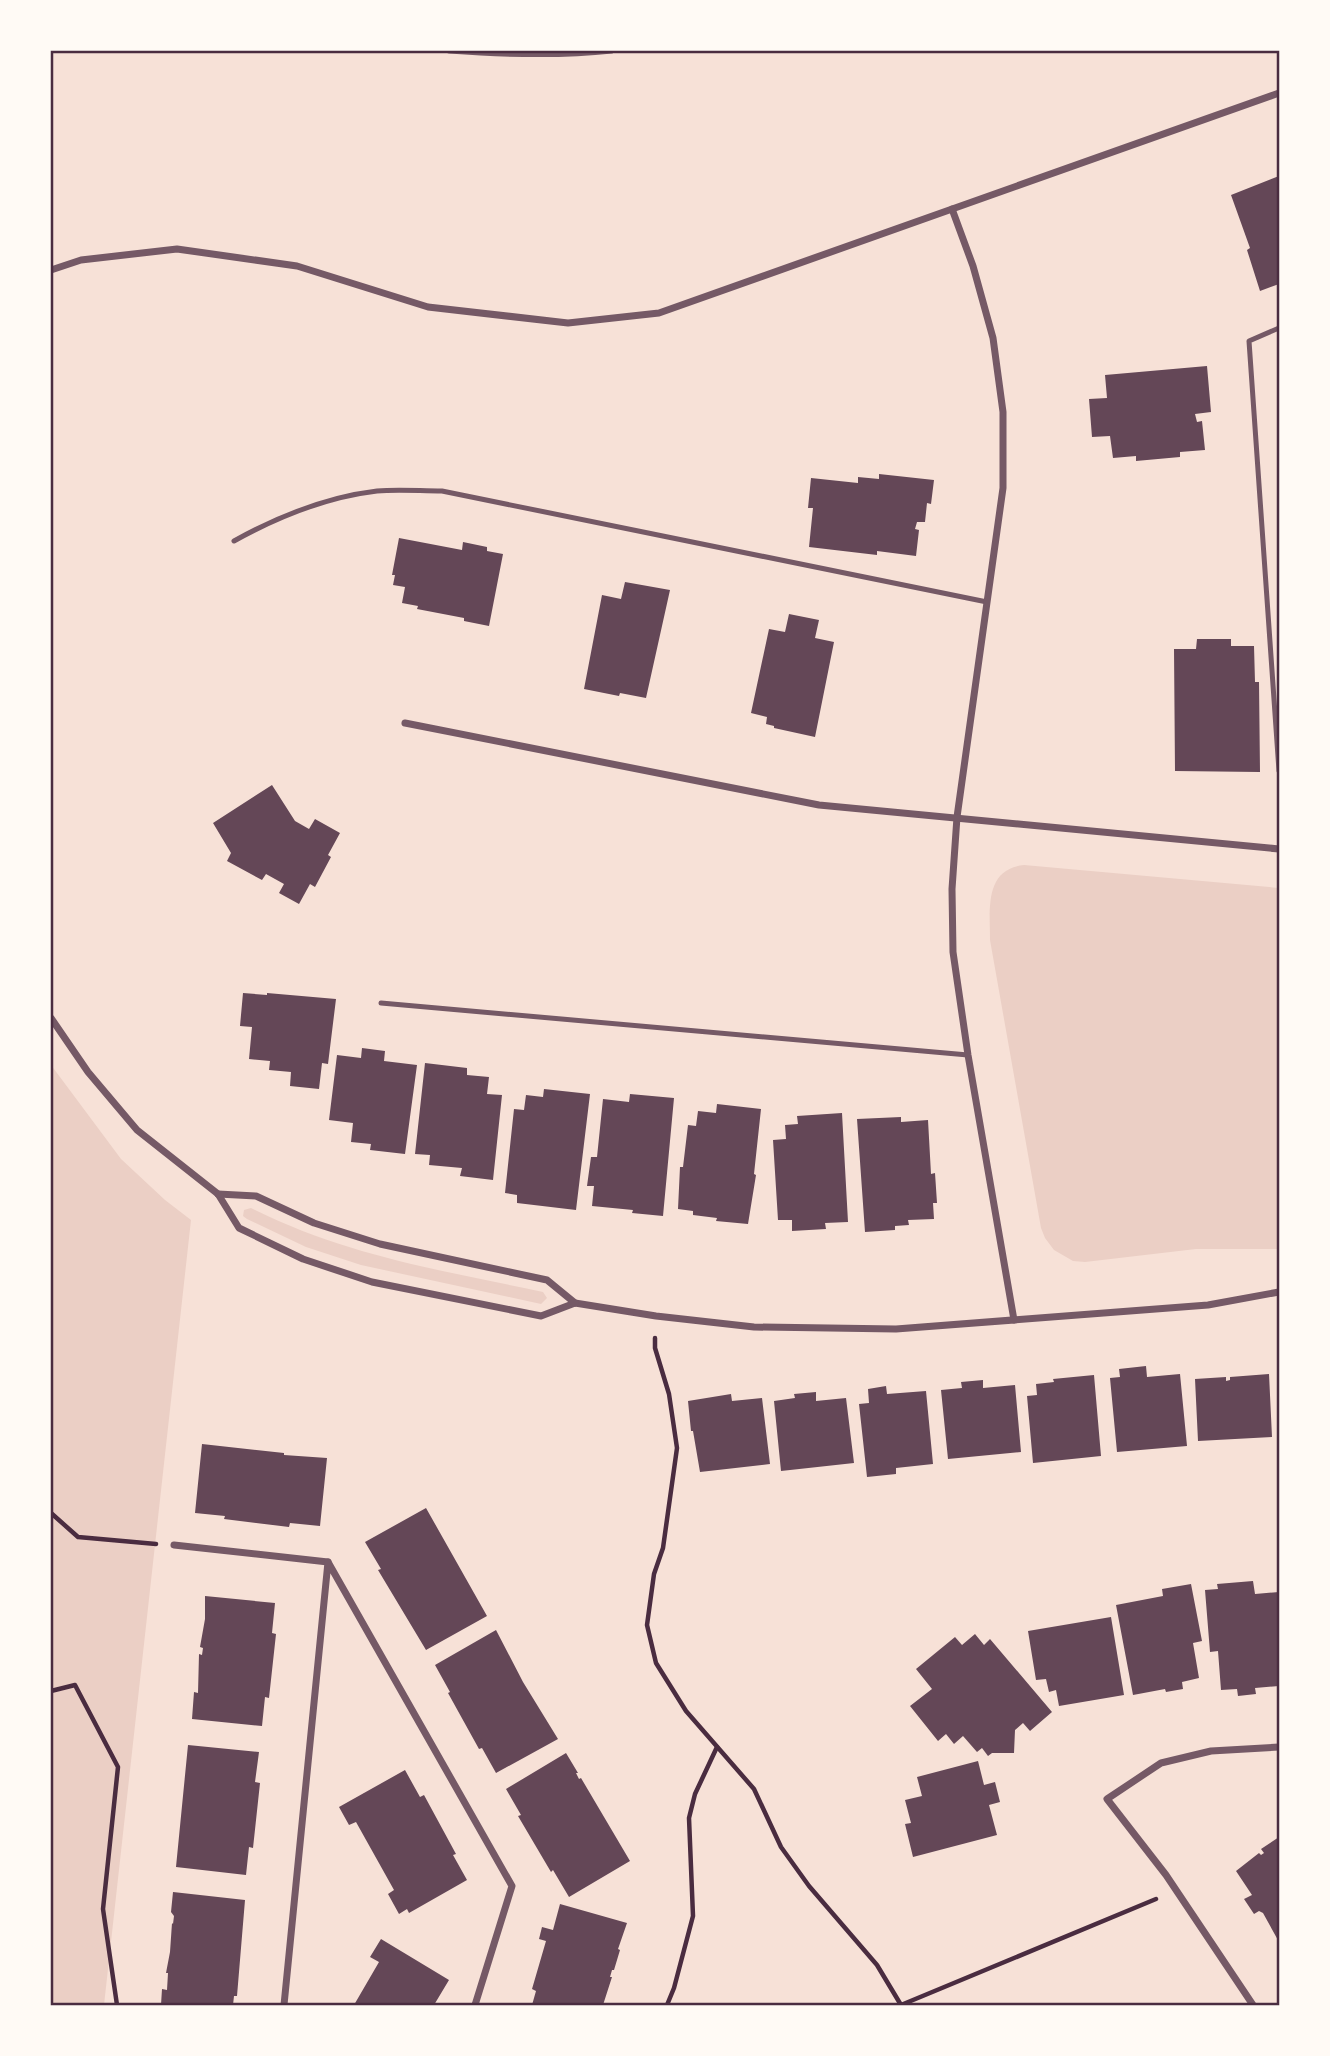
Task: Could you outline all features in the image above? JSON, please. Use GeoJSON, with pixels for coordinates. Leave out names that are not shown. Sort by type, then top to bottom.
{"type":"FeatureCollection","features":[{"type":"Feature","properties":{"kind":"street"},"geometry":{"type":"LineString","coordinates":[[51,270],[81,260],[177,249],[297,266],[428,307],[568,323],[659,313],[1279,93]]}},
{"type":"Feature","properties":{"kind":"street"},"geometry":{"type":"LineString","coordinates":[[952,209],[973,266],[993,338],[1003,412],[1003,488],[957,817],[952,889],[953,952],[1014,1320]]}},
{"type":"Feature","properties":{"kind":"street"},"geometry":{"type":"LineString","coordinates":[[405,723],[819,805],[1279,849]]}},
{"type":"Feature","properties":{"kind":"street"},"geometry":{"type":"LineString","coordinates":[[51,1018],[88,1072],[137,1130],[218,1194],[239,1228],[303,1259],[372,1282],[541,1316],[575,1304],[754,1327],[895,1329],[1208,1305],[1279,1292]]}},
{"type":"Feature","properties":{"kind":"street"},"geometry":{"type":"LineString","coordinates":[[218,1194],[256,1196],[314,1223],[380,1244],[547,1280],[575,1304]]}},
{"type":"Feature","properties":{"kind":"street"},"geometry":{"type":"LineString","coordinates":[[174,1545],[328,1562]]}},
{"type":"Feature","properties":{"kind":"street"},"geometry":{"type":"LineString","coordinates":[[284,2005],[328,1562]]}},
{"type":"Feature","properties":{"kind":"street"},"geometry":{"type":"LineString","coordinates":[[328,1562],[512,1886],[475,2005]]}},
{"type":"Feature","properties":{"kind":"street"},"geometry":{"type":"LineString","coordinates":[[1253,2005],[1176,1891],[1107,1799],[1161,1763],[1211,1751],[1279,1747]]}},
{"type":"Feature","properties":{"kind":"lane"},"geometry":{"type":"LineString","coordinates":[[449,51],[483,54],[579,54],[612,51]]}},
{"type":"Feature","properties":{"kind":"lane"},"geometry":{"type":"LineString","coordinates":[[1279,328],[1249,341],[1279,771]]}},
{"type":"Feature","properties":{"kind":"lane"},"geometry":{"type":"LineString","coordinates":[[234,541],[268,522],[332,498],[378,491],[442,491],[987,602]]}},
{"type":"Feature","properties":{"kind":"lane"},"geometry":{"type":"LineString","coordinates":[[381,1003],[968,1055]]}},
{"type":"Feature","properties":{"kind":"path"},"geometry":{"type":"LineString","coordinates":[[656,1316],[655,1348],[669,1394],[677,1448],[663,1548],[654,1574],[647,1625],[656,1663],[686,1711],[754,1789],[781,1847],[809,1886],[877,1965],[901,2005],[1176,1891]]}},
{"type":"Feature","properties":{"kind":"path"},"geometry":{"type":"LineString","coordinates":[[51,1513],[78,1537],[174,1545]]}},
{"type":"Feature","properties":{"kind":"path"},"geometry":{"type":"LineString","coordinates":[[51,1691],[75,1685],[118,1767],[103,1909],[117,2005]]}},
{"type":"Feature","properties":{"kind":"path"},"geometry":{"type":"LineString","coordinates":[[667,2005],[693,1916],[689,1818],[695,1794],[717,1747]]}},
{"type":"Feature","properties":{"kind":"shaded area"},"geometry":{"type":"Polygon","coordinates":[[[1024,865],[1279,888],[1279,1249],[1196,1249],[1085,1262],[1073,1261],[1054,1250],[1045,1238],[1041,1228],[990,940],[990,904],[996,883],[1002,874],[1011,868],[1024,865]]]}},
{"type":"Feature","properties":{"kind":"shaded area"},"geometry":{"type":"Polygon","coordinates":[[[51,1065],[121,1159],[191,1220],[104,2005],[51,2005],[51,1065]]]}},
{"type":"Feature","properties":{"kind":"shaded area"},"geometry":{"type":"Polygon","coordinates":[[[251,1208],[358,1250],[543,1292],[547,1298],[541,1304],[361,1265],[306,1247],[247,1219],[243,1216],[244,1210],[251,1208]]]}},
{"type":"Feature","properties":{"kind":"building"},"geometry":{"type":"Polygon","coordinates":[[[1279,176],[1279,284],[1260,291],[1247,250],[1250,248],[1231,195],[1279,176]]]}},
{"type":"Feature","properties":{"kind":"building"},"geometry":{"type":"Polygon","coordinates":[[[1207,366],[1211,412],[1195,414],[1197,422],[1202,421],[1205,450],[1180,452],[1180,457],[1136,461],[1136,456],[1113,458],[1110,436],[1092,437],[1089,399],[1107,398],[1105,375],[1207,366]]]}},
{"type":"Feature","properties":{"kind":"building"},"geometry":{"type":"Polygon","coordinates":[[[879,474],[934,480],[925,522],[917,522],[915,529],[919,530],[916,556],[877,551],[877,555],[809,547],[813,508],[808,508],[811,478],[858,483],[858,477],[879,479],[879,474]]]}},
{"type":"Feature","properties":{"kind":"building"},"geometry":{"type":"Polygon","coordinates":[[[399,538],[462,550],[463,542],[487,547],[487,551],[503,554],[489,626],[402,603],[405,587],[393,585],[395,575],[392,575],[399,538]]]}},
{"type":"Feature","properties":{"kind":"building"},"geometry":{"type":"Polygon","coordinates":[[[625,582],[670,590],[646,698],[584,689],[602,595],[621,599],[625,582]]]}},
{"type":"Feature","properties":{"kind":"building"},"geometry":{"type":"Polygon","coordinates":[[[789,614],[819,620],[815,638],[834,642],[815,737],[774,728],[766,724],[767,717],[751,713],[769,629],[785,632],[789,614]]]}},
{"type":"Feature","properties":{"kind":"building"},"geometry":{"type":"Polygon","coordinates":[[[1197,639],[1231,639],[1231,646],[1254,646],[1255,682],[1259,682],[1260,772],[1175,771],[1174,649],[1196,649],[1197,639]]]}},
{"type":"Feature","properties":{"kind":"building"},"geometry":{"type":"Polygon","coordinates":[[[272,785],[295,821],[309,829],[315,819],[340,833],[315,887],[310,884],[299,904],[279,893],[284,884],[266,874],[262,880],[227,861],[231,853],[213,823],[272,785]]]}},
{"type":"Feature","properties":{"kind":"building"},"geometry":{"type":"Polygon","coordinates":[[[243,993],[336,999],[328,1064],[322,1063],[319,1089],[290,1086],[291,1072],[269,1070],[270,1061],[249,1059],[252,1027],[240,1026],[243,993]]]}},
{"type":"Feature","properties":{"kind":"building"},"geometry":{"type":"Polygon","coordinates":[[[362,1048],[385,1051],[384,1061],[417,1065],[405,1154],[370,1150],[371,1144],[351,1142],[353,1123],[329,1120],[337,1055],[361,1058],[362,1048]]]}},
{"type":"Feature","properties":{"kind":"building"},"geometry":{"type":"Polygon","coordinates":[[[425,1063],[467,1068],[467,1075],[489,1077],[487,1094],[502,1095],[493,1180],[460,1176],[462,1168],[429,1165],[430,1155],[415,1154],[425,1063]]]}},
{"type":"Feature","properties":{"kind":"building"},"geometry":{"type":"Polygon","coordinates":[[[544,1089],[590,1094],[576,1210],[517,1203],[517,1195],[505,1193],[514,1109],[524,1110],[526,1095],[543,1097],[544,1089]]]}},
{"type":"Feature","properties":{"kind":"building"},"geometry":{"type":"Polygon","coordinates":[[[630,1094],[674,1098],[663,1216],[592,1206],[594,1186],[587,1186],[591,1157],[597,1157],[603,1099],[629,1102],[630,1094]]]}},
{"type":"Feature","properties":{"kind":"building"},"geometry":{"type":"Polygon","coordinates":[[[717,1104],[761,1109],[756,1175],[748,1224],[716,1221],[717,1218],[693,1215],[693,1211],[678,1209],[680,1167],[683,1167],[688,1125],[696,1126],[698,1111],[716,1113],[717,1104]]]}},
{"type":"Feature","properties":{"kind":"building"},"geometry":{"type":"Polygon","coordinates":[[[842,1113],[848,1222],[825,1223],[826,1229],[792,1231],[792,1220],[778,1220],[773,1140],[786,1139],[785,1125],[798,1124],[797,1116],[842,1113]]]}},
{"type":"Feature","properties":{"kind":"building"},"geometry":{"type":"Polygon","coordinates":[[[901,1117],[901,1122],[928,1120],[931,1174],[935,1173],[937,1203],[933,1203],[934,1219],[908,1220],[909,1225],[895,1226],[895,1230],[865,1232],[857,1119],[901,1117]]]}},
{"type":"Feature","properties":{"kind":"building"},"geometry":{"type":"Polygon","coordinates":[[[1146,1366],[1147,1377],[1180,1374],[1187,1446],[1117,1452],[1110,1378],[1120,1377],[1119,1369],[1146,1366]]]}},
{"type":"Feature","properties":{"kind":"building"},"geometry":{"type":"Polygon","coordinates":[[[1269,1374],[1272,1437],[1198,1441],[1195,1379],[1226,1377],[1226,1381],[1230,1380],[1230,1377],[1269,1374]]]}},
{"type":"Feature","properties":{"kind":"building"},"geometry":{"type":"Polygon","coordinates":[[[1094,1375],[1101,1456],[1033,1463],[1027,1396],[1037,1395],[1036,1384],[1054,1382],[1053,1379],[1094,1375]]]}},
{"type":"Feature","properties":{"kind":"building"},"geometry":{"type":"Polygon","coordinates":[[[983,1380],[983,1388],[1015,1385],[1021,1452],[948,1459],[941,1390],[962,1388],[961,1382],[983,1380]]]}},
{"type":"Feature","properties":{"kind":"building"},"geometry":{"type":"Polygon","coordinates":[[[886,1386],[887,1394],[926,1391],[933,1464],[896,1468],[896,1474],[867,1477],[859,1404],[869,1403],[868,1389],[886,1386]]]}},
{"type":"Feature","properties":{"kind":"building"},"geometry":{"type":"Polygon","coordinates":[[[816,1392],[816,1401],[846,1398],[854,1463],[781,1471],[774,1401],[795,1398],[794,1394],[816,1392]]]}},
{"type":"Feature","properties":{"kind":"building"},"geometry":{"type":"Polygon","coordinates":[[[731,1394],[732,1401],[762,1398],[770,1464],[700,1472],[688,1401],[731,1394]]]}},
{"type":"Feature","properties":{"kind":"building"},"geometry":{"type":"Polygon","coordinates":[[[202,1444],[327,1458],[320,1526],[290,1523],[289,1527],[195,1513],[202,1444]]]}},
{"type":"Feature","properties":{"kind":"building"},"geometry":{"type":"Polygon","coordinates":[[[426,1508],[487,1616],[426,1650],[378,1570],[381,1569],[365,1542],[426,1508]]]}},
{"type":"Feature","properties":{"kind":"building"},"geometry":{"type":"Polygon","coordinates":[[[1253,1581],[1255,1594],[1279,1592],[1279,1686],[1255,1688],[1256,1694],[1238,1696],[1237,1689],[1221,1690],[1218,1651],[1210,1652],[1205,1590],[1218,1589],[1217,1584],[1253,1581]]]}},
{"type":"Feature","properties":{"kind":"building"},"geometry":{"type":"Polygon","coordinates":[[[1191,1584],[1202,1641],[1193,1643],[1199,1678],[1182,1682],[1183,1689],[1166,1692],[1165,1689],[1133,1695],[1116,1605],[1163,1596],[1162,1589],[1191,1584]]]}},
{"type":"Feature","properties":{"kind":"building"},"geometry":{"type":"Polygon","coordinates":[[[205,1596],[275,1603],[272,1633],[276,1634],[269,1698],[265,1697],[262,1726],[192,1719],[194,1692],[198,1693],[199,1654],[202,1655],[203,1648],[200,1647],[205,1619],[205,1596]]]}},
{"type":"Feature","properties":{"kind":"building"},"geometry":{"type":"Polygon","coordinates":[[[1111,1617],[1124,1695],[1059,1706],[1056,1690],[1049,1692],[1046,1679],[1036,1680],[1028,1631],[1111,1617]]]}},
{"type":"Feature","properties":{"kind":"building"},"geometry":{"type":"Polygon","coordinates":[[[496,1630],[523,1682],[558,1739],[496,1773],[482,1748],[479,1749],[435,1665],[496,1630]]]}},
{"type":"Feature","properties":{"kind":"building"},"geometry":{"type":"Polygon","coordinates":[[[975,1634],[984,1645],[990,1639],[1052,1712],[1030,1731],[1023,1723],[1015,1730],[1014,1753],[992,1753],[988,1756],[982,1748],[977,1752],[963,1736],[954,1744],[946,1734],[938,1741],[910,1706],[932,1689],[916,1669],[955,1637],[962,1645],[975,1634]]]}},
{"type":"Feature","properties":{"kind":"building"},"geometry":{"type":"Polygon","coordinates":[[[188,1745],[259,1752],[255,1782],[260,1783],[253,1848],[249,1847],[246,1875],[176,1867],[188,1745]]]}},
{"type":"Feature","properties":{"kind":"building"},"geometry":{"type":"Polygon","coordinates":[[[566,1753],[630,1861],[569,1897],[518,1816],[521,1815],[506,1789],[566,1753]]]}},
{"type":"Feature","properties":{"kind":"building"},"geometry":{"type":"Polygon","coordinates":[[[978,1761],[984,1785],[995,1782],[1000,1802],[989,1805],[997,1835],[913,1857],[905,1824],[911,1823],[905,1800],[922,1796],[917,1777],[978,1761]]]}},
{"type":"Feature","properties":{"kind":"building"},"geometry":{"type":"Polygon","coordinates":[[[405,1770],[420,1797],[424,1795],[467,1880],[409,1913],[407,1909],[399,1914],[388,1894],[394,1890],[356,1822],[349,1825],[339,1807],[405,1770]]]}},
{"type":"Feature","properties":{"kind":"building"},"geometry":{"type":"Polygon","coordinates":[[[1279,1837],[1279,1942],[1263,1913],[1259,1911],[1254,1914],[1244,1899],[1252,1895],[1236,1871],[1259,1853],[1264,1853],[1261,1849],[1279,1837]]]}},
{"type":"Feature","properties":{"kind":"building"},"geometry":{"type":"Polygon","coordinates":[[[173,1892],[245,1900],[237,1996],[234,1996],[233,2005],[161,2005],[162,1989],[167,1990],[166,1973],[174,1916],[171,1912],[173,1892]]]}},
{"type":"Feature","properties":{"kind":"building"},"geometry":{"type":"Polygon","coordinates":[[[560,1904],[627,1923],[603,2005],[532,2005],[536,1991],[532,1989],[546,1941],[539,1939],[542,1927],[553,1930],[560,1904]]]}},
{"type":"Feature","properties":{"kind":"building"},"geometry":{"type":"Polygon","coordinates":[[[381,1939],[449,1980],[434,2005],[354,2005],[379,1962],[370,1957],[381,1939]]]}}]}
